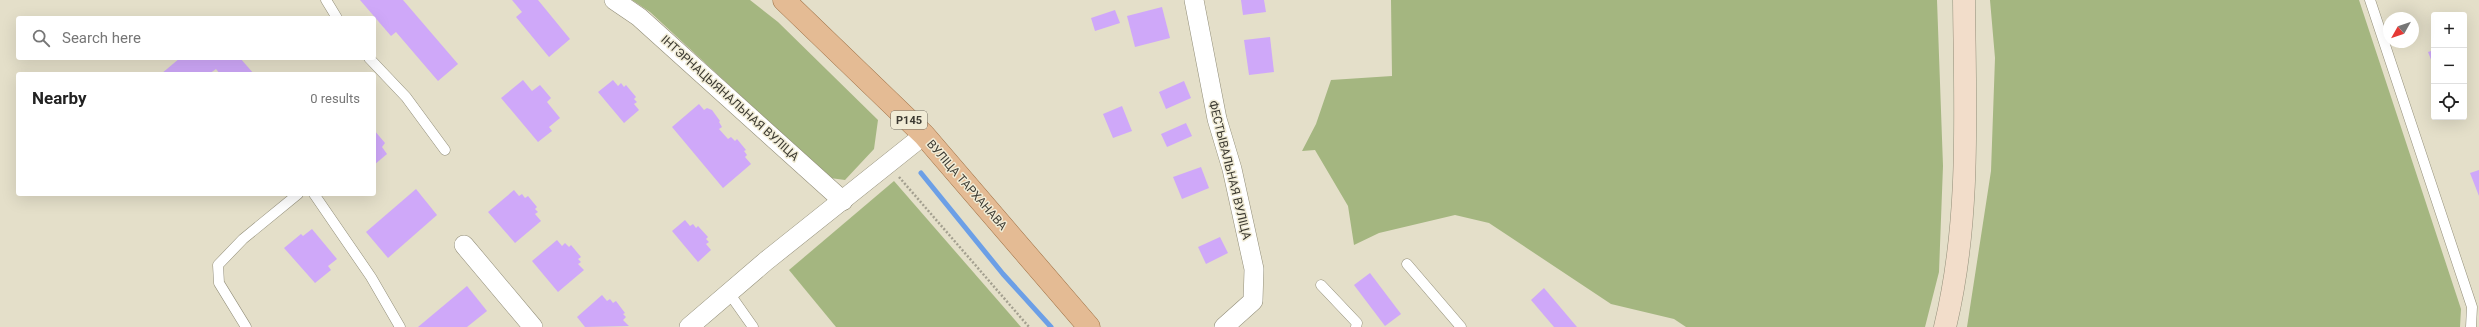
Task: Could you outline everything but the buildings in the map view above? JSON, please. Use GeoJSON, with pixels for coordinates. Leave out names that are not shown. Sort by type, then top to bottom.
{"type":"FeatureCollection","features":[{"type":"Feature","properties":{"kind":"main road","name":"ВУЛІЦА ТАРХАНАВА"},"geometry":{"type":"LineString","coordinates":[[784,0],[924,135],[1089,327]]}},
{"type":"Feature","properties":{"kind":"street","name":"ІНТЭРНАЦЫЯНАЛЬНАЯ ВУЛІЦА"},"geometry":{"type":"LineString","coordinates":[[614,0],[639,17],[843,201]]}},
{"type":"Feature","properties":{"kind":"street","name":"ФЕСТЫВАЛЬНАЯ ВУЛІЦА"},"geometry":{"type":"LineString","coordinates":[[1194,0],[1217,120],[1232,168],[1254,269],[1253,301],[1224,327]]}},
{"type":"Feature","properties":{"kind":"street"},"geometry":{"type":"LineString","coordinates":[[1945,327],[1960,231],[1966,157],[1964,0]]}},
{"type":"Feature","properties":{"kind":"street"},"geometry":{"type":"LineString","coordinates":[[689,327],[924,135]]}},
{"type":"Feature","properties":{"kind":"street"},"geometry":{"type":"LineString","coordinates":[[464,245],[533,327]]}},
{"type":"Feature","properties":{"kind":"lane"},"geometry":{"type":"LineString","coordinates":[[326,0],[336,16]]}},
{"type":"Feature","properties":{"kind":"lane"},"geometry":{"type":"LineString","coordinates":[[2370,0],[2472,307],[2471,327]]}},
{"type":"Feature","properties":{"kind":"lane"},"geometry":{"type":"LineString","coordinates":[[371,60],[406,97],[445,150]]}},
{"type":"Feature","properties":{"kind":"lane"},"geometry":{"type":"LineString","coordinates":[[246,327],[219,282],[218,265],[243,239],[296,196]]}},
{"type":"Feature","properties":{"kind":"lane"},"geometry":{"type":"LineString","coordinates":[[315,196],[371,277],[400,327]]}},
{"type":"Feature","properties":{"kind":"lane"},"geometry":{"type":"LineString","coordinates":[[1407,264],[1461,327]]}},
{"type":"Feature","properties":{"kind":"lane"},"geometry":{"type":"LineString","coordinates":[[1321,285],[1357,323],[1356,327]]}},
{"type":"Feature","properties":{"kind":"lane"},"geometry":{"type":"LineString","coordinates":[[729,293],[753,327]]}},
{"type":"Feature","properties":{"kind":"path"},"geometry":{"type":"LineString","coordinates":[[888,165],[1029,327]]}},
{"type":"Feature","properties":{"kind":"green space"},"geometry":{"type":"Polygon","coordinates":[[[632,0],[750,0],[778,22],[878,120],[874,149],[845,180],[830,178],[650,12],[632,0]]]}},
{"type":"Feature","properties":{"kind":"green space"},"geometry":{"type":"Polygon","coordinates":[[[1391,0],[1937,0],[1943,166],[1939,272],[1925,327],[1686,327],[1674,319],[1611,304],[1489,223],[1455,215],[1379,233],[1354,245],[1348,206],[1315,150],[1302,151],[1316,124],[1331,80],[1392,76],[1391,0]]]}},
{"type":"Feature","properties":{"kind":"green space"},"geometry":{"type":"Polygon","coordinates":[[[1990,0],[2359,0],[2461,309],[2460,327],[1967,327],[1991,171],[1995,58],[1990,0]]]}},
{"type":"Feature","properties":{"kind":"green space"},"geometry":{"type":"Polygon","coordinates":[[[894,181],[1021,327],[836,327],[789,270],[894,181]]]}},
{"type":"Feature","properties":{"kind":"waterway"},"geometry":{"type":"LineString","coordinates":[[921,173],[1003,274],[1051,327]]}}]}
